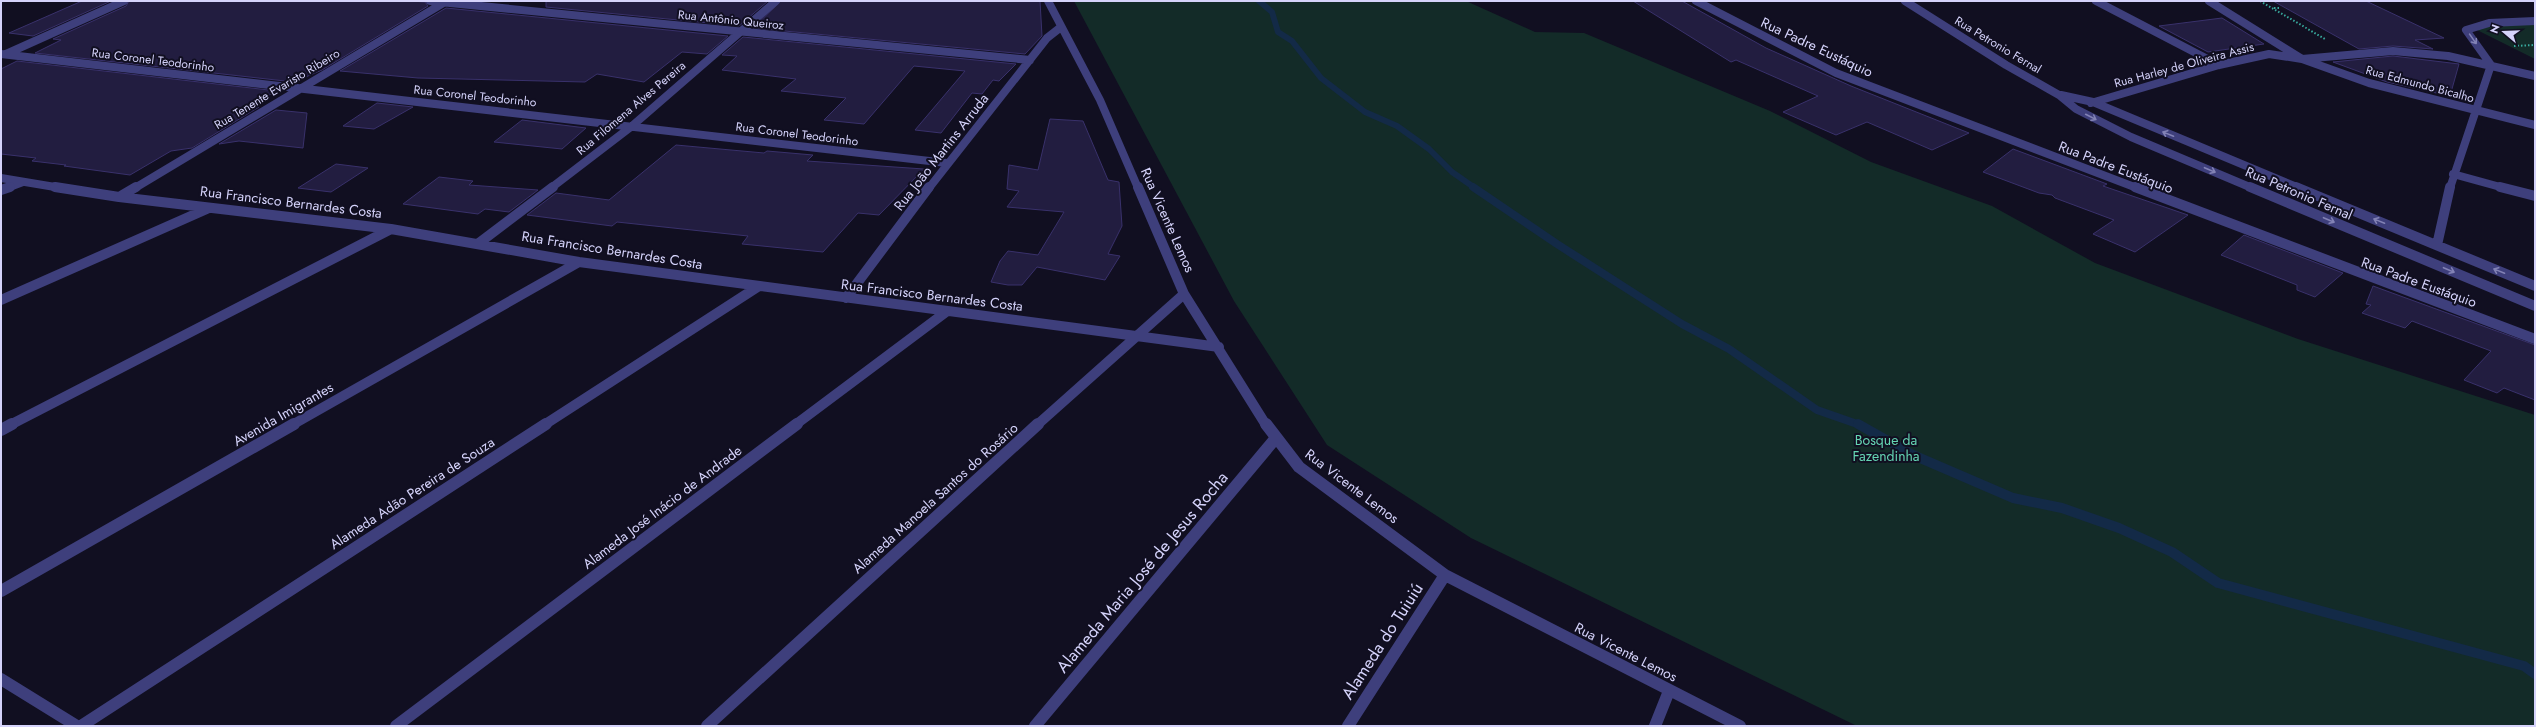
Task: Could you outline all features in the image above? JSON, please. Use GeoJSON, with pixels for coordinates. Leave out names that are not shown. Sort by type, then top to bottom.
{"type":"FeatureCollection","features":[{"type":"Feature","properties":{"kind":"street"},"geometry":{"type":"LineString","coordinates":[[2,55],[124,1]]}},
{"type":"Feature","properties":{"kind":"street","name":"Rua Antônio Queiroz"},"geometry":{"type":"LineString","coordinates":[[430,1],[1030,60]]}},
{"type":"Feature","properties":{"kind":"street","name":"Rua Filomena Alves Pereira"},"geometry":{"type":"LineString","coordinates":[[479,243],[632,126],[776,1]]}},
{"type":"Feature","properties":{"kind":"street","name":"Rua Vicente Lemos"},"geometry":{"type":"LineString","coordinates":[[1048,1],[1100,100],[1184,294],[1276,439],[1299,467],[1445,575],[1740,726]]}},
{"type":"Feature","properties":{"kind":"street","name":"Rua Padre Eustáquio"},"geometry":{"type":"LineString","coordinates":[[1696,1],[1836,73],[2535,340]]}},
{"type":"Feature","properties":{"kind":"street","name":"Rua Petronio Fernal"},"geometry":{"type":"LineString","coordinates":[[1905,1],[2006,65],[2059,95],[2076,109],[2131,137],[2535,306]]}},
{"type":"Feature","properties":{"kind":"street"},"geometry":{"type":"LineString","coordinates":[[2096,1],[2219,65]]}},
{"type":"Feature","properties":{"kind":"street"},"geometry":{"type":"LineString","coordinates":[[2209,1],[2302,59]]}},
{"type":"Feature","properties":{"kind":"street","name":"Rua Tenente Evaristo Ribeiro"},"geometry":{"type":"LineString","coordinates":[[119,197],[445,2]]}},
{"type":"Feature","properties":{"kind":"street"},"geometry":{"type":"LineString","coordinates":[[2437,246],[2453,174],[2491,65],[2466,30],[2472,26],[2486,24],[2535,21]]}},
{"type":"Feature","properties":{"kind":"street","name":"Rua João Martins Arruda"},"geometry":{"type":"LineString","coordinates":[[846,298],[947,163],[1047,38],[1061,27]]}},
{"type":"Feature","properties":{"kind":"street","name":"Rua Harley de Oliveira Assis"},"geometry":{"type":"LineString","coordinates":[[2076,109],[2093,102],[2219,65],[2269,54],[2302,59],[2393,51],[2448,56],[2535,76]]}},
{"type":"Feature","properties":{"kind":"street","name":"Rua Coronel Teodorinho"},"geometry":{"type":"LineString","coordinates":[[2,55],[947,163]]}},
{"type":"Feature","properties":{"kind":"street","name":"Rua Edmundo Bicalho"},"geometry":{"type":"LineString","coordinates":[[2302,59],[2369,83],[2535,125]]}},
{"type":"Feature","properties":{"kind":"street","name":"Rua Petronio Fernal"},"geometry":{"type":"LineString","coordinates":[[2059,95],[2093,102],[2535,286]]}},
{"type":"Feature","properties":{"kind":"street"},"geometry":{"type":"LineString","coordinates":[[2453,174],[2535,196]]}},
{"type":"Feature","properties":{"kind":"street","name":"Rua Francisco Bernardes Costa"},"geometry":{"type":"LineString","coordinates":[[1,178],[119,197],[391,229],[479,243],[579,262],[946,312],[1136,335],[1219,347]]}},
{"type":"Feature","properties":{"kind":"street"},"geometry":{"type":"LineString","coordinates":[[1,190],[25,181]]}},
{"type":"Feature","properties":{"kind":"street"},"geometry":{"type":"LineString","coordinates":[[1,300],[211,207]]}},
{"type":"Feature","properties":{"kind":"street"},"geometry":{"type":"LineString","coordinates":[[1,430],[391,229]]}},
{"type":"Feature","properties":{"kind":"street","name":"Avenida Imigrantes"},"geometry":{"type":"LineString","coordinates":[[1,591],[579,262]]}},
{"type":"Feature","properties":{"kind":"street","name":"Alameda Adão Pereira de Souza"},"geometry":{"type":"LineString","coordinates":[[81,726],[758,286]]}},
{"type":"Feature","properties":{"kind":"street","name":"Alameda Manoela Santos do Rosário"},"geometry":{"type":"LineString","coordinates":[[707,726],[1136,335],[1184,294]]}},
{"type":"Feature","properties":{"kind":"street","name":"Alameda José Inácio de Andrade"},"geometry":{"type":"LineString","coordinates":[[396,726],[946,312]]}},
{"type":"Feature","properties":{"kind":"street","name":"Alameda Maria José de Jesus Rocha"},"geometry":{"type":"LineString","coordinates":[[1035,726],[1276,439]]}},
{"type":"Feature","properties":{"kind":"street","name":"Alameda do Tuiuiú"},"geometry":{"type":"LineString","coordinates":[[1348,726],[1445,575]]}},
{"type":"Feature","properties":{"kind":"street"},"geometry":{"type":"LineString","coordinates":[[1,679],[77,726]]}},
{"type":"Feature","properties":{"kind":"street"},"geometry":{"type":"LineString","coordinates":[[1655,726],[1669,691]]}},
{"type":"Feature","properties":{"kind":"path"},"geometry":{"type":"LineString","coordinates":[[2260,1],[2351,54]]}},
{"type":"Feature","properties":{"kind":"path"},"geometry":{"type":"LineString","coordinates":[[2273,8],[2281,8]]}},
{"type":"Feature","properties":{"kind":"path"},"geometry":{"type":"LineString","coordinates":[[2514,46],[2535,45]]}},
{"type":"Feature","properties":{"kind":"green space","name":"Bosque da Fazendinha"},"geometry":{"type":"Polygon","coordinates":[[[1074,1],[1466,1],[1535,32],[1584,33],[1770,111],[1871,162],[1992,206],[2095,263],[2298,339],[2535,415],[2535,726],[1857,726],[1471,538],[1327,445],[1234,301],[1074,1]]]}},
{"type":"Feature","properties":{"kind":"green space"},"geometry":{"type":"Polygon","coordinates":[[[2535,22],[2535,59],[2477,30],[2480,27],[2535,22]]]}},
{"type":"Feature","properties":{"kind":"building"},"geometry":{"type":"Polygon","coordinates":[[[82,1],[111,1],[33,36],[9,33],[82,1]]]}},
{"type":"Feature","properties":{"kind":"building"},"geometry":{"type":"Polygon","coordinates":[[[129,1],[411,1],[425,2],[428,6],[322,70],[294,82],[35,53],[61,40],[53,39],[126,6],[129,1]]]}},
{"type":"Feature","properties":{"kind":"building"},"geometry":{"type":"Polygon","coordinates":[[[546,1],[768,1],[739,26],[546,7],[546,1]]]}},
{"type":"Feature","properties":{"kind":"building"},"geometry":{"type":"Polygon","coordinates":[[[781,1],[1040,1],[1042,36],[1025,54],[753,28],[781,1]]]}},
{"type":"Feature","properties":{"kind":"building"},"geometry":{"type":"Polygon","coordinates":[[[1633,1],[1682,1],[1766,48],[1851,86],[1969,133],[1932,150],[1867,122],[1836,135],[1783,112],[1818,96],[1736,60],[1731,62],[1633,1]]]}},
{"type":"Feature","properties":{"kind":"building"},"geometry":{"type":"Polygon","coordinates":[[[2273,1],[2366,1],[2444,38],[2415,40],[2433,49],[2393,46],[2359,49],[2273,1]]]}},
{"type":"Feature","properties":{"kind":"building"},"geometry":{"type":"Polygon","coordinates":[[[446,8],[728,36],[707,54],[682,52],[644,82],[597,74],[585,82],[418,78],[340,71],[446,8]]]}},
{"type":"Feature","properties":{"kind":"building"},"geometry":{"type":"Polygon","coordinates":[[[2222,18],[2264,44],[2208,52],[2159,26],[2222,18]]]}},
{"type":"Feature","properties":{"kind":"building"},"geometry":{"type":"Polygon","coordinates":[[[743,37],[1016,64],[999,81],[993,80],[982,94],[972,93],[941,133],[915,130],[965,71],[914,66],[864,124],[824,120],[846,98],[781,91],[796,79],[722,70],[737,56],[722,55],[743,37]]]}},
{"type":"Feature","properties":{"kind":"building"},"geometry":{"type":"Polygon","coordinates":[[[2393,56],[2459,64],[2450,96],[2387,82],[2333,62],[2393,56]]]}},
{"type":"Feature","properties":{"kind":"building"},"geometry":{"type":"Polygon","coordinates":[[[17,61],[277,91],[248,106],[259,107],[192,148],[171,151],[130,175],[32,161],[36,158],[1,154],[1,69],[17,61]]]}},
{"type":"Feature","properties":{"kind":"building"},"geometry":{"type":"Polygon","coordinates":[[[377,103],[413,107],[374,129],[343,126],[377,103]]]}},
{"type":"Feature","properties":{"kind":"building"},"geometry":{"type":"Polygon","coordinates":[[[276,110],[307,113],[303,148],[239,141],[219,144],[276,110]]]}},
{"type":"Feature","properties":{"kind":"building"},"geometry":{"type":"Polygon","coordinates":[[[1050,119],[1083,121],[1108,180],[1119,182],[1122,226],[1108,254],[1120,256],[1105,280],[1037,267],[1022,285],[1008,285],[991,282],[1000,261],[1008,251],[1038,255],[1064,212],[1007,207],[1019,191],[1007,189],[1009,165],[1038,170],[1050,119]]]}},
{"type":"Feature","properties":{"kind":"building"},"geometry":{"type":"Polygon","coordinates":[[[522,120],[586,128],[562,149],[494,142],[522,120]]]}},
{"type":"Feature","properties":{"kind":"building"},"geometry":{"type":"Polygon","coordinates":[[[676,145],[764,153],[767,151],[813,155],[807,161],[924,169],[879,215],[858,213],[823,252],[742,244],[748,236],[617,222],[612,226],[527,215],[556,193],[609,200],[676,145]]]}},
{"type":"Feature","properties":{"kind":"building"},"geometry":{"type":"Polygon","coordinates":[[[2013,149],[2107,184],[2103,186],[2188,215],[2135,252],[2093,234],[2114,220],[2055,198],[2052,195],[2039,193],[1983,172],[2013,149]]]}},
{"type":"Feature","properties":{"kind":"building"},"geometry":{"type":"Polygon","coordinates":[[[336,164],[368,168],[331,192],[298,188],[336,164]]]}},
{"type":"Feature","properties":{"kind":"building"},"geometry":{"type":"Polygon","coordinates":[[[439,177],[473,181],[469,185],[538,190],[509,212],[485,209],[478,214],[403,204],[439,177]]]}},
{"type":"Feature","properties":{"kind":"building"},"geometry":{"type":"Polygon","coordinates":[[[2244,235],[2343,273],[2315,297],[2297,290],[2297,285],[2221,255],[2244,235]]]}},
{"type":"Feature","properties":{"kind":"building"},"geometry":{"type":"Polygon","coordinates":[[[2373,286],[2535,345],[2535,400],[2504,388],[2497,393],[2464,380],[2491,351],[2412,321],[2405,328],[2362,313],[2371,305],[2366,304],[2373,286]]]}},
{"type":"Feature","properties":{"kind":"waterway"},"geometry":{"type":"LineString","coordinates":[[1259,1],[1272,12],[1278,32],[1292,41],[1321,78],[1365,112],[1397,126],[1429,149],[1452,172],[1475,188]]}},
{"type":"Feature","properties":{"kind":"waterway"},"geometry":{"type":"LineString","coordinates":[[1473,187],[1557,244],[1682,324],[1729,349],[1817,410],[1859,425]]}},
{"type":"Feature","properties":{"kind":"waterway"},"geometry":{"type":"LineString","coordinates":[[1859,425],[1913,455],[2013,498],[2062,508],[2119,528],[2172,552],[2218,583],[2524,666],[2535,674]]}}]}
